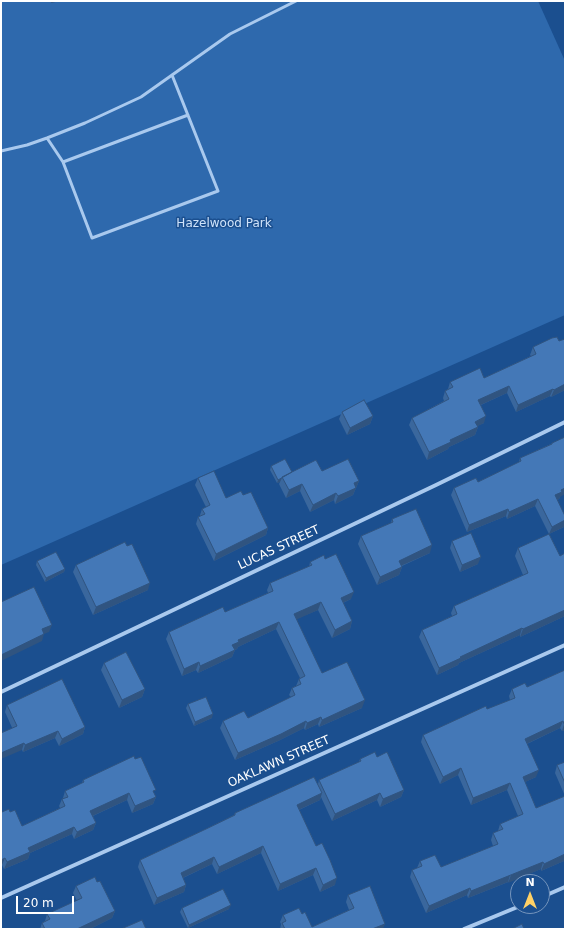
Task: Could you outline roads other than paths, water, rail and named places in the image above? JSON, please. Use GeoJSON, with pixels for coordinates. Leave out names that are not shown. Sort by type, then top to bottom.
{"type":"FeatureCollection","features":[{"type":"Feature","properties":{"kind":"street","name":"LUCAS STREET"},"geometry":{"type":"LineString","coordinates":[[1,692],[565,422]]}},
{"type":"Feature","properties":{"kind":"street","name":"OAKLAWN STREET"},"geometry":{"type":"LineString","coordinates":[[1,898],[565,645]]}},
{"type":"Feature","properties":{"kind":"street"},"geometry":{"type":"LineString","coordinates":[[550,894],[565,888]]}},
{"type":"Feature","properties":{"kind":"street"},"geometry":{"type":"LineString","coordinates":[[464,929],[510,910]]}},
{"type":"Feature","properties":{"kind":"lane"},"geometry":{"type":"LineString","coordinates":[[1,151],[27,145],[47,138],[85,123],[141,97],[230,34],[296,1]]}},
{"type":"Feature","properties":{"kind":"lane"},"geometry":{"type":"LineString","coordinates":[[47,138],[63,162],[92,238],[218,191],[172,75]]}},
{"type":"Feature","properties":{"kind":"lane"},"geometry":{"type":"LineString","coordinates":[[63,162],[188,115]]}},
{"type":"Feature","properties":{"kind":"park label","name":"Hazelwood Park"},"geometry":{"type":"Point","coordinates":[224,224]}}]}
